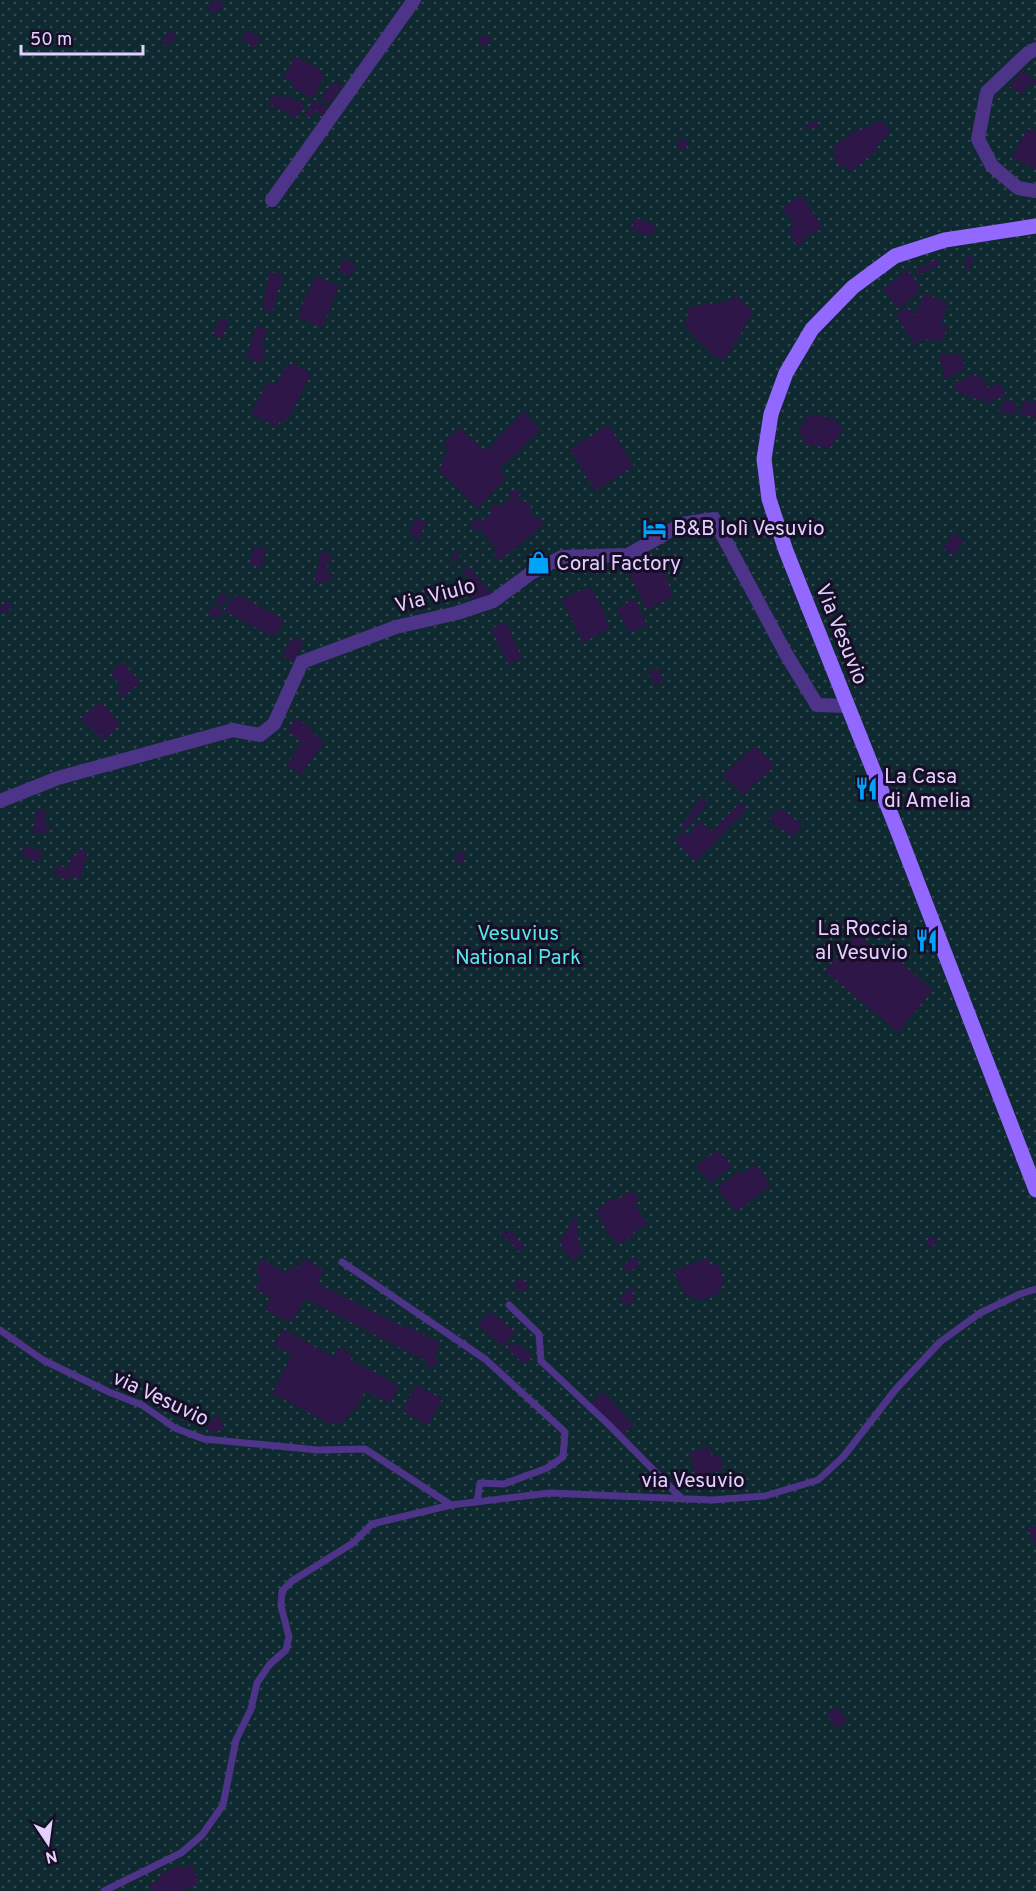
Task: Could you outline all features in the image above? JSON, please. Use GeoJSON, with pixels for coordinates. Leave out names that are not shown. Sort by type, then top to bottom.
{"type":"FeatureCollection","features":[{"type":"Feature","properties":{"kind":"street"},"geometry":{"type":"LineString","coordinates":[[272,200],[414,0]]}},
{"type":"Feature","properties":{"kind":"street"},"geometry":{"type":"LineString","coordinates":[[1036,49],[987,92],[978,139],[992,166],[1018,188],[1036,191]]}},
{"type":"Feature","properties":{"kind":"street","name":"Via Vesuvio"},"geometry":{"type":"LineString","coordinates":[[1036,226],[945,240],[895,256],[853,287],[812,328],[786,373],[771,414],[764,459],[769,499],[786,551],[1036,1190]]}},
{"type":"Feature","properties":{"kind":"street","name":"Via Viulo"},"geometry":{"type":"LineString","coordinates":[[0,801],[58,778],[233,730],[260,735],[274,724],[302,662],[396,627],[457,613],[493,601],[531,573],[562,557],[628,555],[682,524],[714,519],[786,654],[817,705],[848,706]]}},
{"type":"Feature","properties":{"kind":"lane"},"geometry":{"type":"LineString","coordinates":[[342,1262],[485,1359],[565,1432],[563,1457],[547,1468],[504,1484],[480,1483],[477,1502]]}},
{"type":"Feature","properties":{"kind":"lane","name":"via Vesuvio"},"geometry":{"type":"LineString","coordinates":[[104,1891],[181,1853],[202,1835],[223,1805],[236,1740],[251,1709],[257,1683],[270,1664],[285,1650],[289,1637],[281,1606],[282,1591],[292,1581],[352,1543],[372,1524],[451,1505],[550,1493],[711,1500],[765,1496],[818,1480],[843,1457],[896,1389],[940,1342],[980,1313],[1036,1289]]}},
{"type":"Feature","properties":{"kind":"lane"},"geometry":{"type":"LineString","coordinates":[[509,1305],[539,1334],[541,1361],[682,1499]]}},
{"type":"Feature","properties":{"kind":"lane","name":"via Vesuvio"},"geometry":{"type":"LineString","coordinates":[[0,1330],[43,1360],[142,1406],[175,1428],[194,1436],[204,1439],[318,1450],[365,1449],[451,1505]]}},
{"type":"Feature","properties":{"kind":"green space","name":"Vesuvius National Park"},"geometry":{"type":"Polygon","coordinates":[[[0,0],[1036,0],[1036,1891],[0,1891],[0,0]]]}},
{"type":"Feature","properties":{"kind":"building"},"geometry":{"type":"Polygon","coordinates":[[[220,0],[224,7],[213,14],[207,6],[220,0]]]}},
{"type":"Feature","properties":{"kind":"building"},"geometry":{"type":"Polygon","coordinates":[[[247,30],[261,38],[255,48],[241,40],[247,30]]]}},
{"type":"Feature","properties":{"kind":"building"},"geometry":{"type":"Polygon","coordinates":[[[172,31],[177,38],[165,46],[161,41],[172,31]]]}},
{"type":"Feature","properties":{"kind":"building"},"geometry":{"type":"Polygon","coordinates":[[[485,34],[492,42],[483,47],[478,39],[485,34]]]}},
{"type":"Feature","properties":{"kind":"building"},"geometry":{"type":"Polygon","coordinates":[[[295,56],[320,69],[318,72],[325,74],[313,99],[291,87],[293,82],[284,78],[295,56]]]}},
{"type":"Feature","properties":{"kind":"building"},"geometry":{"type":"Polygon","coordinates":[[[1022,70],[1036,79],[1036,86],[1032,82],[1021,94],[1009,86],[1022,70]]]}},
{"type":"Feature","properties":{"kind":"building"},"geometry":{"type":"Polygon","coordinates":[[[336,81],[342,85],[330,104],[321,99],[327,88],[330,89],[336,81]]]}},
{"type":"Feature","properties":{"kind":"building"},"geometry":{"type":"Polygon","coordinates":[[[274,94],[284,99],[286,95],[305,105],[296,118],[268,103],[274,94]]]}},
{"type":"Feature","properties":{"kind":"building"},"geometry":{"type":"Polygon","coordinates":[[[314,100],[328,107],[323,115],[315,111],[311,118],[305,114],[314,100]]]}},
{"type":"Feature","properties":{"kind":"building"},"geometry":{"type":"Polygon","coordinates":[[[816,120],[819,126],[809,130],[807,124],[816,120]]]}},
{"type":"Feature","properties":{"kind":"building"},"geometry":{"type":"Polygon","coordinates":[[[882,120],[890,132],[875,148],[877,151],[850,172],[845,165],[841,168],[833,157],[838,155],[832,148],[859,128],[861,130],[882,120]]]}},
{"type":"Feature","properties":{"kind":"building"},"geometry":{"type":"Polygon","coordinates":[[[1028,129],[1036,131],[1036,169],[1014,159],[1013,154],[1028,129]]]}},
{"type":"Feature","properties":{"kind":"building"},"geometry":{"type":"Polygon","coordinates":[[[681,137],[689,143],[684,151],[677,146],[681,137]]]}},
{"type":"Feature","properties":{"kind":"building"},"geometry":{"type":"Polygon","coordinates":[[[801,195],[823,228],[802,239],[805,243],[796,245],[789,229],[795,225],[782,208],[801,195]]]}},
{"type":"Feature","properties":{"kind":"building"},"geometry":{"type":"Polygon","coordinates":[[[635,218],[655,224],[652,236],[631,231],[635,218]]]}},
{"type":"Feature","properties":{"kind":"building"},"geometry":{"type":"Polygon","coordinates":[[[969,254],[973,256],[969,270],[964,268],[969,254]]]}},
{"type":"Feature","properties":{"kind":"building"},"geometry":{"type":"Polygon","coordinates":[[[343,259],[356,265],[351,276],[338,271],[343,259]]]}},
{"type":"Feature","properties":{"kind":"building"},"geometry":{"type":"Polygon","coordinates":[[[938,259],[941,264],[918,275],[915,270],[938,259]]]}},
{"type":"Feature","properties":{"kind":"building"},"geometry":{"type":"Polygon","coordinates":[[[907,270],[920,285],[917,288],[920,292],[898,308],[883,289],[907,270]]]}},
{"type":"Feature","properties":{"kind":"building"},"geometry":{"type":"Polygon","coordinates":[[[269,272],[283,274],[281,290],[278,289],[273,311],[262,310],[269,272]]]}},
{"type":"Feature","properties":{"kind":"building"},"geometry":{"type":"Polygon","coordinates":[[[315,276],[339,286],[323,326],[320,327],[298,317],[315,276]]]}},
{"type":"Feature","properties":{"kind":"building"},"geometry":{"type":"Polygon","coordinates":[[[924,293],[948,303],[941,324],[948,327],[941,342],[928,339],[914,344],[896,315],[906,307],[915,315],[924,293]]]}},
{"type":"Feature","properties":{"kind":"building"},"geometry":{"type":"Polygon","coordinates":[[[736,295],[752,310],[751,316],[726,359],[716,358],[685,327],[689,307],[729,301],[736,295]]]}},
{"type":"Feature","properties":{"kind":"building"},"geometry":{"type":"Polygon","coordinates":[[[220,318],[229,321],[222,338],[213,335],[220,318]]]}},
{"type":"Feature","properties":{"kind":"building"},"geometry":{"type":"Polygon","coordinates":[[[256,326],[268,329],[261,348],[266,350],[262,363],[246,358],[256,326]]]}},
{"type":"Feature","properties":{"kind":"building"},"geometry":{"type":"Polygon","coordinates":[[[961,354],[965,368],[945,380],[939,355],[961,354]]]}},
{"type":"Feature","properties":{"kind":"building"},"geometry":{"type":"Polygon","coordinates":[[[293,363],[309,372],[310,376],[287,422],[281,419],[277,427],[251,414],[268,381],[276,385],[287,364],[291,366],[293,363]]]}},
{"type":"Feature","properties":{"kind":"building"},"geometry":{"type":"Polygon","coordinates":[[[970,374],[983,378],[988,388],[1000,383],[1006,395],[987,404],[983,398],[976,400],[974,396],[968,397],[954,389],[956,381],[963,381],[970,374]]]}},
{"type":"Feature","properties":{"kind":"building"},"geometry":{"type":"Polygon","coordinates":[[[1006,399],[1018,405],[1014,414],[998,412],[1006,399]]]}},
{"type":"Feature","properties":{"kind":"building"},"geometry":{"type":"Polygon","coordinates":[[[1036,399],[1036,417],[1019,414],[1025,400],[1034,404],[1036,399]]]}},
{"type":"Feature","properties":{"kind":"building"},"geometry":{"type":"Polygon","coordinates":[[[524,411],[540,431],[500,468],[506,478],[478,508],[439,471],[448,450],[444,448],[450,434],[454,436],[458,427],[487,450],[524,411]]]}},
{"type":"Feature","properties":{"kind":"building"},"geometry":{"type":"Polygon","coordinates":[[[811,414],[837,419],[836,423],[841,427],[841,432],[830,448],[804,444],[804,438],[798,433],[799,427],[805,424],[806,417],[811,414]]]}},
{"type":"Feature","properties":{"kind":"building"},"geometry":{"type":"Polygon","coordinates":[[[608,425],[634,466],[595,491],[570,449],[608,425]]]}},
{"type":"Feature","properties":{"kind":"building"},"geometry":{"type":"Polygon","coordinates":[[[516,489],[520,493],[518,499],[521,503],[524,501],[531,505],[530,513],[543,523],[503,558],[498,559],[494,556],[496,550],[480,529],[476,531],[470,525],[472,521],[479,519],[481,521],[492,513],[490,511],[493,504],[501,505],[512,497],[510,492],[516,489]]]}},
{"type":"Feature","properties":{"kind":"building"},"geometry":{"type":"Polygon","coordinates":[[[417,518],[427,522],[417,541],[409,532],[417,518]]]}},
{"type":"Feature","properties":{"kind":"building"},"geometry":{"type":"Polygon","coordinates":[[[954,533],[965,541],[953,555],[943,548],[954,533]]]}},
{"type":"Feature","properties":{"kind":"building"},"geometry":{"type":"Polygon","coordinates":[[[254,547],[267,549],[261,567],[249,565],[254,547]]]}},
{"type":"Feature","properties":{"kind":"building"},"geometry":{"type":"Polygon","coordinates":[[[457,550],[461,553],[454,563],[450,560],[457,550]]]}},
{"type":"Feature","properties":{"kind":"building"},"geometry":{"type":"Polygon","coordinates":[[[321,552],[331,554],[326,573],[333,573],[332,579],[314,584],[321,552]]]}},
{"type":"Feature","properties":{"kind":"building"},"geometry":{"type":"Polygon","coordinates":[[[654,555],[669,582],[673,596],[647,610],[626,566],[654,555]]]}},
{"type":"Feature","properties":{"kind":"building"},"geometry":{"type":"Polygon","coordinates":[[[468,566],[492,594],[479,605],[463,588],[471,581],[462,571],[468,566]]]}},
{"type":"Feature","properties":{"kind":"building"},"geometry":{"type":"Polygon","coordinates":[[[591,588],[606,615],[604,616],[610,628],[583,643],[562,599],[591,588]]]}},
{"type":"Feature","properties":{"kind":"building"},"geometry":{"type":"Polygon","coordinates":[[[221,592],[229,597],[220,607],[215,604],[221,592]]]}},
{"type":"Feature","properties":{"kind":"building"},"geometry":{"type":"Polygon","coordinates":[[[238,595],[285,620],[274,637],[224,611],[234,596],[238,595]]]}},
{"type":"Feature","properties":{"kind":"building"},"geometry":{"type":"Polygon","coordinates":[[[635,599],[647,625],[629,633],[617,608],[635,599]]]}},
{"type":"Feature","properties":{"kind":"building"},"geometry":{"type":"Polygon","coordinates":[[[7,601],[12,606],[5,614],[0,607],[7,601]]]}},
{"type":"Feature","properties":{"kind":"building"},"geometry":{"type":"Polygon","coordinates":[[[212,606],[223,611],[218,620],[208,613],[212,606]]]}},
{"type":"Feature","properties":{"kind":"building"},"geometry":{"type":"Polygon","coordinates":[[[506,622],[522,658],[508,664],[491,629],[506,622]]]}},
{"type":"Feature","properties":{"kind":"building"},"geometry":{"type":"Polygon","coordinates":[[[293,637],[304,642],[294,662],[282,656],[293,637]]]}},
{"type":"Feature","properties":{"kind":"building"},"geometry":{"type":"Polygon","coordinates":[[[123,662],[141,683],[122,697],[117,689],[121,687],[111,672],[123,662]]]}},
{"type":"Feature","properties":{"kind":"building"},"geometry":{"type":"Polygon","coordinates":[[[658,668],[663,682],[654,685],[649,671],[658,668]]]}},
{"type":"Feature","properties":{"kind":"building"},"geometry":{"type":"Polygon","coordinates":[[[100,702],[120,724],[104,740],[80,719],[100,702]]]}},
{"type":"Feature","properties":{"kind":"building"},"geometry":{"type":"Polygon","coordinates":[[[296,718],[312,728],[310,731],[324,741],[301,775],[287,765],[301,742],[288,731],[296,718]]]}},
{"type":"Feature","properties":{"kind":"building"},"geometry":{"type":"Polygon","coordinates":[[[754,746],[775,765],[743,795],[723,775],[754,746]]]}},
{"type":"Feature","properties":{"kind":"building"},"geometry":{"type":"Polygon","coordinates":[[[701,797],[708,802],[684,831],[681,827],[701,797]]]}},
{"type":"Feature","properties":{"kind":"building"},"geometry":{"type":"Polygon","coordinates":[[[741,802],[747,809],[696,862],[675,840],[683,832],[688,836],[699,821],[712,831],[741,802]]]}},
{"type":"Feature","properties":{"kind":"building"},"geometry":{"type":"Polygon","coordinates":[[[779,808],[803,825],[793,837],[769,821],[779,808]]]}},
{"type":"Feature","properties":{"kind":"building"},"geometry":{"type":"Polygon","coordinates":[[[46,810],[46,827],[50,828],[50,833],[34,833],[35,811],[46,810]]]}},
{"type":"Feature","properties":{"kind":"building"},"geometry":{"type":"Polygon","coordinates":[[[25,845],[43,852],[38,863],[21,855],[25,845]]]}},
{"type":"Feature","properties":{"kind":"building"},"geometry":{"type":"Polygon","coordinates":[[[78,849],[88,851],[80,879],[71,876],[68,881],[54,874],[57,865],[68,869],[72,854],[76,856],[78,849]]]}},
{"type":"Feature","properties":{"kind":"building"},"geometry":{"type":"Polygon","coordinates":[[[459,851],[467,858],[460,864],[454,858],[459,851]]]}},
{"type":"Feature","properties":{"kind":"building"},"geometry":{"type":"Polygon","coordinates":[[[857,934],[882,955],[886,950],[933,990],[898,1032],[825,971],[857,934]]]}},
{"type":"Feature","properties":{"kind":"building"},"geometry":{"type":"Polygon","coordinates":[[[718,1150],[732,1166],[710,1183],[696,1166],[718,1150]]]}},
{"type":"Feature","properties":{"kind":"building"},"geometry":{"type":"Polygon","coordinates":[[[756,1164],[771,1185],[736,1212],[717,1188],[740,1170],[743,1174],[756,1164]]]}},
{"type":"Feature","properties":{"kind":"building"},"geometry":{"type":"Polygon","coordinates":[[[629,1192],[637,1193],[638,1200],[635,1206],[648,1224],[633,1232],[634,1236],[617,1245],[613,1237],[607,1234],[596,1211],[608,1200],[617,1200],[629,1192]]]}},
{"type":"Feature","properties":{"kind":"building"},"geometry":{"type":"Polygon","coordinates":[[[574,1217],[577,1219],[579,1245],[584,1250],[573,1260],[564,1252],[560,1241],[574,1217]]]}},
{"type":"Feature","properties":{"kind":"building"},"geometry":{"type":"Polygon","coordinates":[[[503,1230],[506,1233],[511,1230],[516,1234],[515,1236],[525,1247],[520,1252],[500,1233],[503,1230]]]}},
{"type":"Feature","properties":{"kind":"building"},"geometry":{"type":"Polygon","coordinates":[[[933,1235],[938,1241],[930,1248],[925,1242],[933,1235]]]}},
{"type":"Feature","properties":{"kind":"building"},"geometry":{"type":"Polygon","coordinates":[[[634,1257],[640,1264],[628,1273],[623,1266],[634,1257]]]}},
{"type":"Feature","properties":{"kind":"building"},"geometry":{"type":"Polygon","coordinates":[[[303,1258],[324,1270],[317,1283],[405,1328],[406,1326],[441,1343],[435,1354],[438,1365],[428,1367],[426,1361],[306,1299],[291,1322],[265,1310],[271,1297],[256,1290],[261,1277],[256,1274],[258,1271],[256,1270],[261,1259],[287,1273],[292,1265],[298,1269],[303,1258]]]}},
{"type":"Feature","properties":{"kind":"building"},"geometry":{"type":"Polygon","coordinates":[[[708,1258],[711,1265],[718,1264],[724,1281],[719,1293],[700,1301],[691,1296],[687,1297],[673,1271],[708,1258]]]}},
{"type":"Feature","properties":{"kind":"building"},"geometry":{"type":"Polygon","coordinates":[[[520,1278],[529,1285],[521,1293],[513,1285],[520,1278]]]}},
{"type":"Feature","properties":{"kind":"building"},"geometry":{"type":"Polygon","coordinates":[[[631,1287],[635,1290],[631,1295],[635,1298],[628,1306],[620,1299],[631,1287]]]}},
{"type":"Feature","properties":{"kind":"building"},"geometry":{"type":"Polygon","coordinates":[[[490,1311],[515,1332],[502,1346],[478,1325],[490,1311]]]}},
{"type":"Feature","properties":{"kind":"building"},"geometry":{"type":"Polygon","coordinates":[[[283,1329],[333,1357],[339,1347],[353,1355],[351,1360],[399,1386],[390,1403],[365,1391],[355,1411],[352,1409],[341,1424],[334,1422],[332,1425],[272,1393],[292,1355],[274,1345],[283,1329]]]}},
{"type":"Feature","properties":{"kind":"building"},"geometry":{"type":"Polygon","coordinates":[[[511,1343],[516,1347],[520,1344],[533,1357],[524,1364],[507,1348],[511,1343]]]}},
{"type":"Feature","properties":{"kind":"building"},"geometry":{"type":"Polygon","coordinates":[[[416,1385],[442,1399],[428,1425],[402,1411],[416,1385]]]}},
{"type":"Feature","properties":{"kind":"building"},"geometry":{"type":"Polygon","coordinates":[[[603,1391],[634,1425],[620,1437],[590,1404],[603,1391]]]}},
{"type":"Feature","properties":{"kind":"building"},"geometry":{"type":"Polygon","coordinates":[[[219,1414],[224,1430],[209,1432],[207,1426],[219,1414]]]}},
{"type":"Feature","properties":{"kind":"building"},"geometry":{"type":"Polygon","coordinates":[[[709,1447],[712,1457],[720,1455],[724,1469],[695,1477],[690,1452],[709,1447]]]}},
{"type":"Feature","properties":{"kind":"building"},"geometry":{"type":"Polygon","coordinates":[[[1036,1526],[1036,1546],[1027,1528],[1036,1526]]]}},
{"type":"Feature","properties":{"kind":"building"},"geometry":{"type":"Polygon","coordinates":[[[838,1707],[847,1721],[836,1728],[827,1714],[838,1707]]]}},
{"type":"Feature","properties":{"kind":"building"},"geometry":{"type":"Polygon","coordinates":[[[179,1865],[181,1869],[192,1865],[199,1884],[182,1891],[153,1891],[153,1888],[150,1888],[149,1885],[160,1879],[160,1875],[179,1865]]]}},
{"type":"Feature","properties":{"kind":"place","name":"B&B Iolì Vesuvio"},"geometry":{"type":"Point","coordinates":[655,528]}},
{"type":"Feature","properties":{"kind":"place","name":"Coral Factory"},"geometry":{"type":"Point","coordinates":[538,563]}},
{"type":"Feature","properties":{"kind":"place","name":"La Casa di Amelia"},"geometry":{"type":"Point","coordinates":[866,788]}},
{"type":"Feature","properties":{"kind":"place","name":"La Roccia al Vesuvio"},"geometry":{"type":"Point","coordinates":[926,940]}}]}
